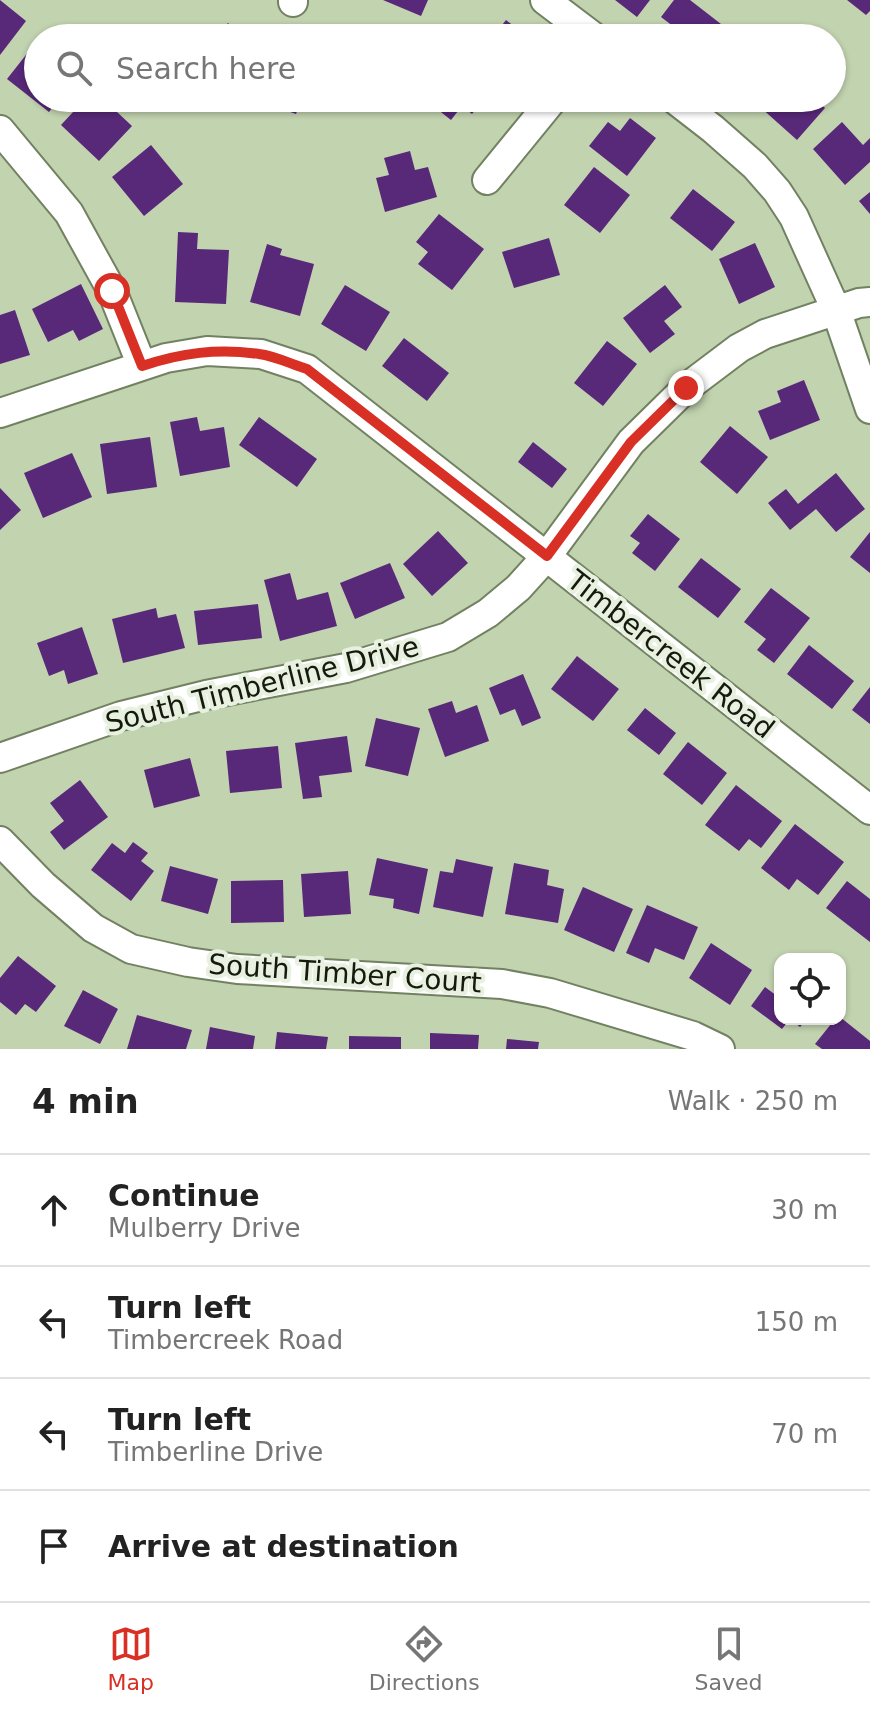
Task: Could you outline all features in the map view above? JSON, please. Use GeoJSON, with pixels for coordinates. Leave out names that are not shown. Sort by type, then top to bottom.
{"type":"FeatureCollection","features":[{"type":"Feature","properties":{"kind":"street"},"geometry":{"type":"LineString","coordinates":[[545,0],[577,24]]}},
{"type":"Feature","properties":{"kind":"street"},"geometry":{"type":"LineString","coordinates":[[487,180],[543,112]]}},
{"type":"Feature","properties":{"kind":"street"},"geometry":{"type":"LineString","coordinates":[[691,112],[755,166],[794,217],[836,310],[870,409]]}},
{"type":"Feature","properties":{"kind":"street"},"geometry":{"type":"LineString","coordinates":[[0,130],[69,213],[112,291],[142,366]]}},
{"type":"Feature","properties":{"kind":"street","name":"South Timberline Drive"},"geometry":{"type":"LineString","coordinates":[[0,758],[121,716],[206,695],[346,668],[448,637],[488,613],[518,588],[547,556],[631,442],[686,388],[739,348],[765,334],[870,302]]}},
{"type":"Feature","properties":{"kind":"street","name":"Timbercreek Road"},"geometry":{"type":"LineString","coordinates":[[0,413],[166,358],[207,351],[261,354],[307,369],[870,810]]}},
{"type":"Feature","properties":{"kind":"street","name":"South Timber Court"},"geometry":{"type":"LineString","coordinates":[[0,841],[43,885],[93,928],[131,949],[237,969],[502,984],[550,993],[693,1036],[720,1049]]}},
{"type":"Feature","properties":{"kind":"building"},"geometry":{"type":"Polygon","coordinates":[[[0,0],[26,21],[0,55],[0,0]]]}},
{"type":"Feature","properties":{"kind":"building"},"geometry":{"type":"Polygon","coordinates":[[[383,0],[428,0],[421,16],[383,0]]]}},
{"type":"Feature","properties":{"kind":"building"},"geometry":{"type":"Polygon","coordinates":[[[615,0],[650,0],[637,17],[615,0]]]}},
{"type":"Feature","properties":{"kind":"building"},"geometry":{"type":"Polygon","coordinates":[[[674,0],[690,0],[721,24],[670,24],[661,17],[674,0]]]}},
{"type":"Feature","properties":{"kind":"building"},"geometry":{"type":"Polygon","coordinates":[[[847,0],[870,0],[870,11],[866,15],[847,0]]]}},
{"type":"Feature","properties":{"kind":"building"},"geometry":{"type":"Polygon","coordinates":[[[24,57],[24,92],[7,79],[24,57]]]}},
{"type":"Feature","properties":{"kind":"building"},"geometry":{"type":"Polygon","coordinates":[[[73,112],[117,112],[132,126],[99,161],[61,125],[73,112]]]}},
{"type":"Feature","properties":{"kind":"building"},"geometry":{"type":"Polygon","coordinates":[[[441,112],[457,112],[451,120],[441,112]]]}},
{"type":"Feature","properties":{"kind":"building"},"geometry":{"type":"Polygon","coordinates":[[[766,112],[822,112],[797,140],[766,112]]]}},
{"type":"Feature","properties":{"kind":"building"},"geometry":{"type":"Polygon","coordinates":[[[630,118],[656,138],[627,176],[589,146],[608,122],[620,131],[630,118]]]}},
{"type":"Feature","properties":{"kind":"building"},"geometry":{"type":"Polygon","coordinates":[[[842,122],[863,145],[870,138],[870,162],[845,185],[813,149],[842,122]]]}},
{"type":"Feature","properties":{"kind":"building"},"geometry":{"type":"Polygon","coordinates":[[[151,145],[183,184],[144,216],[112,177],[151,145]]]}},
{"type":"Feature","properties":{"kind":"building"},"geometry":{"type":"Polygon","coordinates":[[[410,151],[415,170],[428,167],[437,197],[385,212],[376,178],[389,175],[384,158],[410,151]]]}},
{"type":"Feature","properties":{"kind":"building"},"geometry":{"type":"Polygon","coordinates":[[[594,167],[630,195],[600,233],[564,205],[594,167]]]}},
{"type":"Feature","properties":{"kind":"building"},"geometry":{"type":"Polygon","coordinates":[[[693,189],[735,222],[712,251],[670,218],[693,189]]]}},
{"type":"Feature","properties":{"kind":"building"},"geometry":{"type":"Polygon","coordinates":[[[870,192],[870,214],[859,201],[870,192]]]}},
{"type":"Feature","properties":{"kind":"building"},"geometry":{"type":"Polygon","coordinates":[[[439,214],[484,249],[452,290],[418,264],[428,252],[416,242],[439,214]]]}},
{"type":"Feature","properties":{"kind":"building"},"geometry":{"type":"Polygon","coordinates":[[[178,232],[198,233],[197,249],[229,250],[226,304],[175,302],[178,232]]]}},
{"type":"Feature","properties":{"kind":"building"},"geometry":{"type":"Polygon","coordinates":[[[549,238],[560,275],[514,288],[502,252],[549,238]]]}},
{"type":"Feature","properties":{"kind":"building"},"geometry":{"type":"Polygon","coordinates":[[[755,243],[775,287],[739,304],[719,259],[755,243]]]}},
{"type":"Feature","properties":{"kind":"building"},"geometry":{"type":"Polygon","coordinates":[[[267,244],[282,249],[280,255],[314,264],[300,316],[250,302],[267,244]]]}},
{"type":"Feature","properties":{"kind":"building"},"geometry":{"type":"Polygon","coordinates":[[[81,284],[103,329],[79,341],[73,330],[48,342],[32,309],[81,284]]]}},
{"type":"Feature","properties":{"kind":"building"},"geometry":{"type":"Polygon","coordinates":[[[345,285],[390,312],[366,351],[321,324],[345,285]]]}},
{"type":"Feature","properties":{"kind":"building"},"geometry":{"type":"Polygon","coordinates":[[[665,285],[682,307],[664,321],[675,334],[650,353],[623,318],[665,285]]]}},
{"type":"Feature","properties":{"kind":"building"},"geometry":{"type":"Polygon","coordinates":[[[15,310],[30,355],[0,364],[0,315],[15,310]]]}},
{"type":"Feature","properties":{"kind":"building"},"geometry":{"type":"Polygon","coordinates":[[[404,338],[449,373],[427,401],[382,366],[404,338]]]}},
{"type":"Feature","properties":{"kind":"building"},"geometry":{"type":"Polygon","coordinates":[[[607,341],[637,364],[603,406],[574,383],[607,341]]]}},
{"type":"Feature","properties":{"kind":"building"},"geometry":{"type":"Polygon","coordinates":[[[804,380],[820,420],[770,440],[758,411],[781,402],[777,391],[804,380]]]}},
{"type":"Feature","properties":{"kind":"building"},"geometry":{"type":"Polygon","coordinates":[[[197,417],[200,431],[224,427],[230,467],[180,476],[170,422],[197,417]]]}},
{"type":"Feature","properties":{"kind":"building"},"geometry":{"type":"Polygon","coordinates":[[[259,417],[317,459],[297,487],[239,445],[259,417]]]}},
{"type":"Feature","properties":{"kind":"building"},"geometry":{"type":"Polygon","coordinates":[[[730,426],[768,457],[737,494],[700,462],[730,426]]]}},
{"type":"Feature","properties":{"kind":"building"},"geometry":{"type":"Polygon","coordinates":[[[150,437],[157,487],[107,494],[100,444],[150,437]]]}},
{"type":"Feature","properties":{"kind":"building"},"geometry":{"type":"Polygon","coordinates":[[[533,442],[567,469],[552,488],[518,462],[533,442]]]}},
{"type":"Feature","properties":{"kind":"building"},"geometry":{"type":"Polygon","coordinates":[[[72,453],[92,497],[43,518],[24,473],[72,453]]]}},
{"type":"Feature","properties":{"kind":"building"},"geometry":{"type":"Polygon","coordinates":[[[836,473],[865,509],[836,532],[816,509],[790,530],[768,503],[786,489],[798,504],[836,473]]]}},
{"type":"Feature","properties":{"kind":"building"},"geometry":{"type":"Polygon","coordinates":[[[0,488],[21,510],[0,530],[0,488]]]}},
{"type":"Feature","properties":{"kind":"building"},"geometry":{"type":"Polygon","coordinates":[[[648,514],[680,539],[655,571],[632,553],[640,543],[630,536],[648,514]]]}},
{"type":"Feature","properties":{"kind":"building"},"geometry":{"type":"Polygon","coordinates":[[[438,531],[468,563],[432,596],[403,564],[438,531]]]}},
{"type":"Feature","properties":{"kind":"building"},"geometry":{"type":"Polygon","coordinates":[[[870,532],[870,573],[850,557],[870,532]]]}},
{"type":"Feature","properties":{"kind":"building"},"geometry":{"type":"Polygon","coordinates":[[[701,558],[741,589],[718,618],[678,587],[701,558]]]}},
{"type":"Feature","properties":{"kind":"building"},"geometry":{"type":"Polygon","coordinates":[[[390,563],[405,598],[355,619],[340,583],[390,563]]]}},
{"type":"Feature","properties":{"kind":"building"},"geometry":{"type":"Polygon","coordinates":[[[290,573],[297,600],[328,592],[337,626],[280,641],[264,580],[290,573]]]}},
{"type":"Feature","properties":{"kind":"building"},"geometry":{"type":"Polygon","coordinates":[[[771,588],[810,618],[774,663],[757,650],[766,639],[744,622],[771,588]]]}},
{"type":"Feature","properties":{"kind":"building"},"geometry":{"type":"Polygon","coordinates":[[[258,604],[262,638],[198,645],[194,611],[258,604]]]}},
{"type":"Feature","properties":{"kind":"building"},"geometry":{"type":"Polygon","coordinates":[[[156,608],[158,618],[176,614],[185,648],[123,663],[112,619],[156,608]]]}},
{"type":"Feature","properties":{"kind":"building"},"geometry":{"type":"Polygon","coordinates":[[[82,627],[98,674],[68,684],[64,670],[49,676],[37,643],[82,627]]]}},
{"type":"Feature","properties":{"kind":"building"},"geometry":{"type":"Polygon","coordinates":[[[809,645],[854,681],[832,709],[787,674],[809,645]]]}},
{"type":"Feature","properties":{"kind":"building"},"geometry":{"type":"Polygon","coordinates":[[[577,656],[619,689],[593,721],[551,689],[577,656]]]}},
{"type":"Feature","properties":{"kind":"building"},"geometry":{"type":"Polygon","coordinates":[[[523,674],[541,718],[522,726],[515,709],[500,715],[489,688],[523,674]]]}},
{"type":"Feature","properties":{"kind":"building"},"geometry":{"type":"Polygon","coordinates":[[[870,687],[870,724],[852,710],[870,687]]]}},
{"type":"Feature","properties":{"kind":"building"},"geometry":{"type":"Polygon","coordinates":[[[452,701],[456,713],[477,705],[489,741],[445,757],[428,709],[452,701]]]}},
{"type":"Feature","properties":{"kind":"building"},"geometry":{"type":"Polygon","coordinates":[[[645,708],[676,733],[659,755],[627,730],[645,708]]]}},
{"type":"Feature","properties":{"kind":"building"},"geometry":{"type":"Polygon","coordinates":[[[376,718],[420,728],[408,776],[365,766],[376,718]]]}},
{"type":"Feature","properties":{"kind":"building"},"geometry":{"type":"Polygon","coordinates":[[[347,736],[352,772],[319,776],[322,797],[303,799],[295,743],[347,736]]]}},
{"type":"Feature","properties":{"kind":"building"},"geometry":{"type":"Polygon","coordinates":[[[688,742],[727,773],[702,805],[663,774],[688,742]]]}},
{"type":"Feature","properties":{"kind":"building"},"geometry":{"type":"Polygon","coordinates":[[[278,746],[282,788],[230,793],[226,751],[278,746]]]}},
{"type":"Feature","properties":{"kind":"building"},"geometry":{"type":"Polygon","coordinates":[[[190,758],[200,796],[154,808],[144,770],[190,758]]]}},
{"type":"Feature","properties":{"kind":"building"},"geometry":{"type":"Polygon","coordinates":[[[80,780],[108,817],[64,850],[50,832],[64,821],[50,803],[80,780]]]}},
{"type":"Feature","properties":{"kind":"building"},"geometry":{"type":"Polygon","coordinates":[[[736,785],[782,821],[761,848],[749,839],[739,851],[705,825],[736,785]]]}},
{"type":"Feature","properties":{"kind":"building"},"geometry":{"type":"Polygon","coordinates":[[[795,824],[844,862],[818,895],[797,879],[789,890],[761,868],[795,824]]]}},
{"type":"Feature","properties":{"kind":"building"},"geometry":{"type":"Polygon","coordinates":[[[133,842],[148,853],[141,861],[154,871],[131,901],[91,870],[112,843],[125,853],[133,842]]]}},
{"type":"Feature","properties":{"kind":"building"},"geometry":{"type":"Polygon","coordinates":[[[377,858],[428,869],[419,914],[393,908],[394,899],[369,895],[377,858]]]}},
{"type":"Feature","properties":{"kind":"building"},"geometry":{"type":"Polygon","coordinates":[[[456,859],[493,867],[483,917],[433,907],[440,871],[453,873],[456,859]]]}},
{"type":"Feature","properties":{"kind":"building"},"geometry":{"type":"Polygon","coordinates":[[[514,863],[549,870],[547,885],[564,889],[558,923],[505,914],[514,863]]]}},
{"type":"Feature","properties":{"kind":"building"},"geometry":{"type":"Polygon","coordinates":[[[170,866],[218,879],[208,914],[161,901],[170,866]]]}},
{"type":"Feature","properties":{"kind":"building"},"geometry":{"type":"Polygon","coordinates":[[[348,871],[351,914],[304,917],[301,874],[348,871]]]}},
{"type":"Feature","properties":{"kind":"building"},"geometry":{"type":"Polygon","coordinates":[[[283,880],[284,922],[231,923],[231,881],[283,880]]]}},
{"type":"Feature","properties":{"kind":"building"},"geometry":{"type":"Polygon","coordinates":[[[847,881],[870,899],[870,942],[826,908],[847,881]]]}},
{"type":"Feature","properties":{"kind":"building"},"geometry":{"type":"Polygon","coordinates":[[[583,887],[633,909],[614,952],[564,930],[583,887]]]}},
{"type":"Feature","properties":{"kind":"building"},"geometry":{"type":"Polygon","coordinates":[[[647,905],[698,927],[684,960],[655,948],[649,963],[626,953],[647,905]]]}},
{"type":"Feature","properties":{"kind":"building"},"geometry":{"type":"Polygon","coordinates":[[[711,943],[752,970],[730,1005],[689,978],[711,943]]]}},
{"type":"Feature","properties":{"kind":"building"},"geometry":{"type":"Polygon","coordinates":[[[18,956],[56,986],[36,1012],[25,1004],[16,1015],[0,1002],[0,978],[18,956]]]}},
{"type":"Feature","properties":{"kind":"building"},"geometry":{"type":"Polygon","coordinates":[[[765,987],[774,994],[774,1023],[751,1006],[765,987]]]}},
{"type":"Feature","properties":{"kind":"building"},"geometry":{"type":"Polygon","coordinates":[[[83,990],[118,1009],[100,1044],[64,1026],[83,990]]]}},
{"type":"Feature","properties":{"kind":"building"},"geometry":{"type":"Polygon","coordinates":[[[137,1015],[192,1030],[186,1049],[127,1049],[137,1015]]]}},
{"type":"Feature","properties":{"kind":"building"},"geometry":{"type":"Polygon","coordinates":[[[846,1022],[870,1041],[870,1049],[822,1049],[815,1044],[830,1025],[846,1025],[846,1022]]]}},
{"type":"Feature","properties":{"kind":"building"},"geometry":{"type":"Polygon","coordinates":[[[210,1027],[255,1036],[253,1049],[206,1049],[210,1027]]]}},
{"type":"Feature","properties":{"kind":"building"},"geometry":{"type":"Polygon","coordinates":[[[277,1032],[328,1037],[326,1049],[275,1049],[277,1032]]]}},
{"type":"Feature","properties":{"kind":"building"},"geometry":{"type":"Polygon","coordinates":[[[430,1033],[479,1035],[478,1049],[430,1049],[430,1033]]]}},
{"type":"Feature","properties":{"kind":"building"},"geometry":{"type":"Polygon","coordinates":[[[349,1036],[401,1037],[401,1049],[349,1049],[349,1036]]]}},
{"type":"Feature","properties":{"kind":"building"},"geometry":{"type":"Polygon","coordinates":[[[507,1039],[539,1042],[538,1049],[506,1049],[507,1039]]]}},
{"type":"Feature","properties":{"kind":"route"},"geometry":{"type":"LineString","coordinates":[[112,291],[142,366],[207,351],[261,354],[307,369],[547,556],[631,442],[686,388]]}}]}
